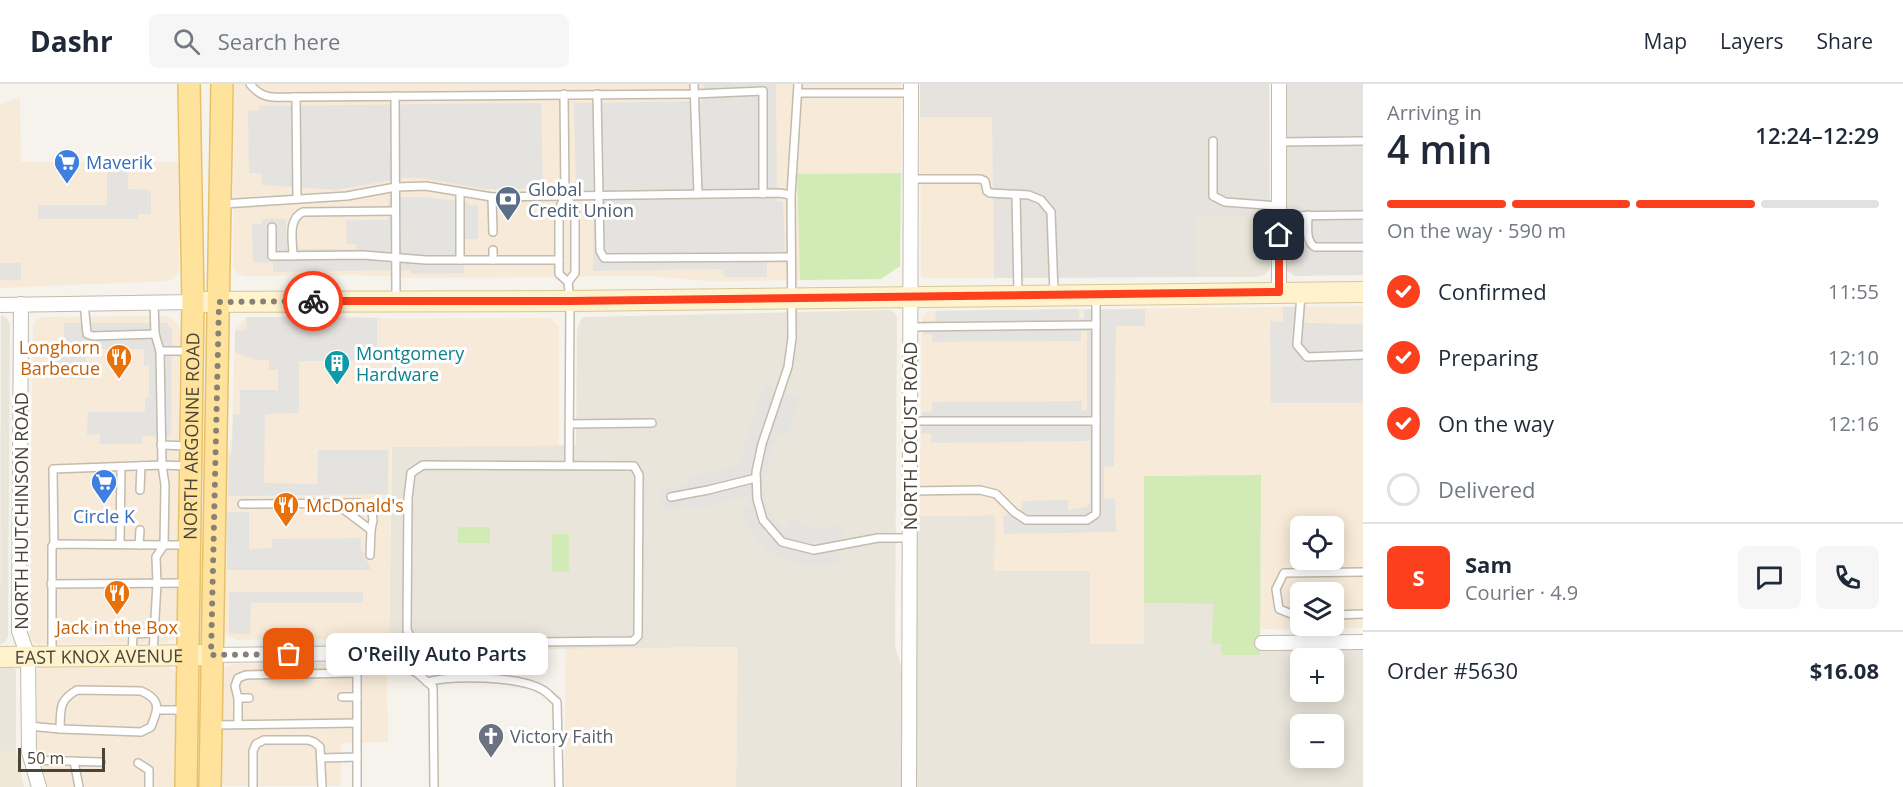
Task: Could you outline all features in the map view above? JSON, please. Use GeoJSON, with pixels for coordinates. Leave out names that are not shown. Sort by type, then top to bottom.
{"type":"FeatureCollection","features":[{"type":"Feature","properties":{"kind":"main road","name":"NORTH ARGONNE ROAD"},"geometry":{"type":"LineString","coordinates":[[186,787],[193,302],[189,84]]}},
{"type":"Feature","properties":{"kind":"main road","name":"NORTH ARGONNE ROAD"},"geometry":{"type":"LineString","coordinates":[[210,787],[222,84]]}},
{"type":"Feature","properties":{"kind":"main road"},"geometry":{"type":"LineString","coordinates":[[193,302],[396,301],[569,292],[791,298],[1363,292]]}},
{"type":"Feature","properties":{"kind":"main road","name":"EAST KNOX AVENUE"},"geometry":{"type":"LineString","coordinates":[[0,657],[211,655]]}},
{"type":"Feature","properties":{"kind":"street"},"geometry":{"type":"LineString","coordinates":[[1279,84],[1279,292]]}},
{"type":"Feature","properties":{"kind":"street","name":"NORTH LOCUST ROAD"},"geometry":{"type":"LineString","coordinates":[[909,787],[911,88]]}},
{"type":"Feature","properties":{"kind":"street"},"geometry":{"type":"LineString","coordinates":[[0,305],[193,302]]}},
{"type":"Feature","properties":{"kind":"street","name":"NORTH HUTCHINSON ROAD"},"geometry":{"type":"LineString","coordinates":[[21,304],[19,631],[28,656],[31,760],[39,787]]}},
{"type":"Feature","properties":{"kind":"street"},"geometry":{"type":"LineString","coordinates":[[1262,643],[1363,642]]}},
{"type":"Feature","properties":{"kind":"street","name":"EAST KNOX AVENUE"},"geometry":{"type":"LineString","coordinates":[[211,655],[379,653]]}},
{"type":"Feature","properties":{"kind":"lane"},"geometry":{"type":"LineString","coordinates":[[250,84],[265,97],[694,94],[763,91],[763,194]]}},
{"type":"Feature","properties":{"kind":"lane"},"geometry":{"type":"LineString","coordinates":[[693,84],[698,194]]}},
{"type":"Feature","properties":{"kind":"lane"},"geometry":{"type":"LineString","coordinates":[[798,84],[791,195],[792,338],[788,367],[762,444],[756,478],[757,499],[763,520],[782,542],[814,550],[878,538],[910,538]]}},
{"type":"Feature","properties":{"kind":"lane"},"geometry":{"type":"LineString","coordinates":[[798,93],[911,88]]}},
{"type":"Feature","properties":{"kind":"lane"},"geometry":{"type":"LineString","coordinates":[[564,94],[565,196],[559,209],[559,274],[569,292]]}},
{"type":"Feature","properties":{"kind":"lane"},"geometry":{"type":"LineString","coordinates":[[597,94],[600,251],[604,258],[791,257]]}},
{"type":"Feature","properties":{"kind":"lane"},"geometry":{"type":"LineString","coordinates":[[395,96],[396,301]]}},
{"type":"Feature","properties":{"kind":"lane"},"geometry":{"type":"LineString","coordinates":[[296,97],[297,199]]}},
{"type":"Feature","properties":{"kind":"lane"},"geometry":{"type":"LineString","coordinates":[[1213,141],[1213,196],[1226,202],[1308,215],[1363,215]]}},
{"type":"Feature","properties":{"kind":"lane"},"geometry":{"type":"LineString","coordinates":[[1279,142],[1363,141]]}},
{"type":"Feature","properties":{"kind":"lane"},"geometry":{"type":"LineString","coordinates":[[911,179],[980,179],[985,181],[987,191],[990,193],[1029,195],[1041,200],[1051,212],[1054,295]]}},
{"type":"Feature","properties":{"kind":"lane"},"geometry":{"type":"LineString","coordinates":[[221,204],[347,196],[396,187],[426,186],[492,197],[791,195]]}},
{"type":"Feature","properties":{"kind":"lane"},"geometry":{"type":"LineString","coordinates":[[460,192],[460,260]]}},
{"type":"Feature","properties":{"kind":"lane"},"geometry":{"type":"LineString","coordinates":[[1016,194],[1018,296]]}},
{"type":"Feature","properties":{"kind":"lane"},"geometry":{"type":"LineString","coordinates":[[565,196],[575,209],[575,273],[569,292],[568,465]]}},
{"type":"Feature","properties":{"kind":"lane"},"geometry":{"type":"LineString","coordinates":[[492,197],[493,232]]}},
{"type":"Feature","properties":{"kind":"lane"},"geometry":{"type":"LineString","coordinates":[[293,256],[293,221],[297,214],[303,212],[395,212]]}},
{"type":"Feature","properties":{"kind":"lane"},"geometry":{"type":"LineString","coordinates":[[1308,215],[1311,245],[1315,247],[1363,247]]}},
{"type":"Feature","properties":{"kind":"lane"},"geometry":{"type":"LineString","coordinates":[[272,227],[272,256],[395,256],[426,260],[559,260]]}},
{"type":"Feature","properties":{"kind":"lane"},"geometry":{"type":"LineString","coordinates":[[493,250],[493,260]]}},
{"type":"Feature","properties":{"kind":"lane"},"geometry":{"type":"LineString","coordinates":[[1301,292],[1297,345],[1307,357],[1363,355]]}},
{"type":"Feature","properties":{"kind":"lane"},"geometry":{"type":"LineString","coordinates":[[910,491],[980,490],[996,494],[1014,512],[1026,520],[1087,520],[1096,514],[1096,295]]}},
{"type":"Feature","properties":{"kind":"lane"},"geometry":{"type":"LineString","coordinates":[[153,655],[156,557],[164,545],[165,485],[161,445],[160,350],[155,334],[154,302]]}},
{"type":"Feature","properties":{"kind":"lane"},"geometry":{"type":"LineString","coordinates":[[84,303],[87,334],[93,336],[155,334]]}},
{"type":"Feature","properties":{"kind":"lane"},"geometry":{"type":"LineString","coordinates":[[911,327],[1096,325]]}},
{"type":"Feature","properties":{"kind":"lane"},"geometry":{"type":"LineString","coordinates":[[160,350],[192,351]]}},
{"type":"Feature","properties":{"kind":"lane"},"geometry":{"type":"LineString","coordinates":[[910,421],[1096,421]]}},
{"type":"Feature","properties":{"kind":"lane"},"geometry":{"type":"LineString","coordinates":[[569,424],[652,423]]}},
{"type":"Feature","properties":{"kind":"lane"},"geometry":{"type":"LineString","coordinates":[[161,445],[190,456]]}},
{"type":"Feature","properties":{"kind":"lane"},"geometry":{"type":"LineString","coordinates":[[52,656],[53,469],[162,465],[190,456]]}},
{"type":"Feature","properties":{"kind":"lane"},"geometry":{"type":"LineString","coordinates":[[423,465],[568,465],[634,466],[639,475],[638,636],[633,641],[422,643],[410,636],[407,630],[408,498],[411,473],[423,465]]}},
{"type":"Feature","properties":{"kind":"lane"},"geometry":{"type":"LineString","coordinates":[[140,490],[141,466]]}},
{"type":"Feature","properties":{"kind":"lane"},"geometry":{"type":"LineString","coordinates":[[120,544],[121,467]]}},
{"type":"Feature","properties":{"kind":"lane"},"geometry":{"type":"LineString","coordinates":[[671,497],[756,478]]}},
{"type":"Feature","properties":{"kind":"lane"},"geometry":{"type":"LineString","coordinates":[[335,503],[371,530]]}},
{"type":"Feature","properties":{"kind":"lane"},"geometry":{"type":"LineString","coordinates":[[242,504],[359,503],[372,512],[370,555]]}},
{"type":"Feature","properties":{"kind":"lane"},"geometry":{"type":"LineString","coordinates":[[139,544],[140,530]]}},
{"type":"Feature","properties":{"kind":"lane"},"geometry":{"type":"LineString","coordinates":[[54,545],[190,545]]}},
{"type":"Feature","properties":{"kind":"lane"},"geometry":{"type":"LineString","coordinates":[[1290,613],[1279,609],[1276,589],[1284,573],[1363,572]]}},
{"type":"Feature","properties":{"kind":"lane"},"geometry":{"type":"LineString","coordinates":[[51,584],[189,583]]}},
{"type":"Feature","properties":{"kind":"lane"},"geometry":{"type":"LineString","coordinates":[[1344,615],[1363,614]]}},
{"type":"Feature","properties":{"kind":"lane"},"geometry":{"type":"LineString","coordinates":[[132,655],[133,634],[154,633]]}},
{"type":"Feature","properties":{"kind":"lane"},"geometry":{"type":"LineString","coordinates":[[357,653],[357,787]]}},
{"type":"Feature","properties":{"kind":"lane"},"geometry":{"type":"LineString","coordinates":[[379,653],[417,673],[433,687],[434,787]]}},
{"type":"Feature","properties":{"kind":"lane"},"geometry":{"type":"LineString","coordinates":[[238,724],[238,698],[235,686],[238,678],[246,675],[357,673]]}},
{"type":"Feature","properties":{"kind":"lane"},"geometry":{"type":"LineString","coordinates":[[427,682],[441,678],[518,681],[542,690],[557,702],[560,787]]}},
{"type":"Feature","properties":{"kind":"lane"},"geometry":{"type":"LineString","coordinates":[[29,726],[60,729],[141,732],[151,727],[158,710],[156,701],[150,694],[141,691],[77,690],[66,696],[61,703],[60,729]]}},
{"type":"Feature","properties":{"kind":"lane"},"geometry":{"type":"LineString","coordinates":[[342,697],[357,697]]}},
{"type":"Feature","properties":{"kind":"lane"},"geometry":{"type":"LineString","coordinates":[[238,698],[249,698]]}},
{"type":"Feature","properties":{"kind":"lane"},"geometry":{"type":"LineString","coordinates":[[158,710],[188,710]]}},
{"type":"Feature","properties":{"kind":"lane"},"geometry":{"type":"LineString","coordinates":[[211,725],[357,723]]}},
{"type":"Feature","properties":{"kind":"lane"},"geometry":{"type":"LineString","coordinates":[[253,787],[253,751],[256,744],[264,740],[314,742],[320,747],[322,758],[322,787]]}},
{"type":"Feature","properties":{"kind":"lane"},"geometry":{"type":"LineString","coordinates":[[322,758],[357,757]]}},
{"type":"Feature","properties":{"kind":"lane"},"geometry":{"type":"LineString","coordinates":[[31,760],[101,762]]}},
{"type":"Feature","properties":{"kind":"lane"},"geometry":{"type":"LineString","coordinates":[[75,761],[79,787]]}},
{"type":"Feature","properties":{"kind":"lane"},"geometry":{"type":"LineString","coordinates":[[138,763],[149,770],[149,787]]}},
{"type":"Feature","properties":{"kind":"shaded area"},"geometry":{"type":"Polygon","coordinates":[[[234,84],[901,84],[901,173],[797,174],[800,280],[709,281],[650,276],[426,278],[350,275],[244,276],[236,272],[233,266],[234,84]]]}},
{"type":"Feature","properties":{"kind":"shaded area"},"geometry":{"type":"Polygon","coordinates":[[[704,84],[776,84],[777,201],[783,202],[785,252],[767,252],[767,277],[724,277],[723,269],[593,271],[594,192],[576,191],[574,103],[702,101],[704,84]]]}},
{"type":"Feature","properties":{"kind":"shaded area"},"geometry":{"type":"Polygon","coordinates":[[[920,84],[1269,84],[1270,216],[1196,216],[1196,277],[994,278],[992,117],[920,117],[920,84]]]}},
{"type":"Feature","properties":{"kind":"shaded area"},"geometry":{"type":"Polygon","coordinates":[[[1283,84],[1363,84],[1363,275],[1295,276],[1283,268],[1283,84]]]}},
{"type":"Feature","properties":{"kind":"shaded area"},"geometry":{"type":"Polygon","coordinates":[[[20,98],[21,162],[179,162],[179,266],[178,273],[173,278],[168,281],[0,288],[0,104],[20,98]]]}},
{"type":"Feature","properties":{"kind":"shaded area"},"geometry":{"type":"Polygon","coordinates":[[[541,103],[543,189],[484,189],[421,178],[402,178],[337,190],[262,185],[261,173],[249,173],[248,111],[259,110],[259,106],[541,103]]]}},
{"type":"Feature","properties":{"kind":"shaded area"},"geometry":{"type":"Polygon","coordinates":[[[920,117],[992,117],[994,278],[926,278],[921,276],[920,117]]]}},
{"type":"Feature","properties":{"kind":"shaded area"},"geometry":{"type":"Polygon","coordinates":[[[107,168],[128,168],[128,189],[151,190],[151,214],[138,214],[138,219],[38,219],[38,205],[107,205],[107,168]]]}},
{"type":"Feature","properties":{"kind":"shaded area"},"geometry":{"type":"Polygon","coordinates":[[[421,197],[478,205],[478,239],[464,239],[464,273],[411,274],[411,270],[273,272],[273,262],[253,263],[252,224],[262,224],[262,219],[286,219],[287,249],[356,249],[356,244],[347,244],[346,220],[388,220],[388,200],[421,197]]]}},
{"type":"Feature","properties":{"kind":"shaded area"},"geometry":{"type":"Polygon","coordinates":[[[1363,209],[1363,255],[1359,256],[1359,263],[1311,264],[1310,255],[1299,255],[1299,210],[1363,209]]]}},
{"type":"Feature","properties":{"kind":"shaded area"},"geometry":{"type":"Polygon","coordinates":[[[1195,216],[1270,216],[1270,269],[1264,275],[1255,277],[1196,277],[1195,216]]]}},
{"type":"Feature","properties":{"kind":"shaded area"},"geometry":{"type":"Polygon","coordinates":[[[0,263],[21,263],[21,280],[0,280],[0,263]]]}},
{"type":"Feature","properties":{"kind":"shaded area"},"geometry":{"type":"Polygon","coordinates":[[[1363,306],[1363,628],[1344,628],[1344,582],[1290,582],[1290,629],[1260,629],[1261,475],[1144,476],[1144,644],[1090,644],[1090,571],[994,571],[995,515],[916,516],[920,482],[922,317],[929,311],[1363,306]]]}},
{"type":"Feature","properties":{"kind":"shaded area"},"geometry":{"type":"Polygon","coordinates":[[[1283,307],[1304,307],[1305,323],[1363,324],[1363,403],[1271,403],[1270,321],[1283,322],[1283,307]]]}},
{"type":"Feature","properties":{"kind":"shaded area"},"geometry":{"type":"Polygon","coordinates":[[[1079,309],[1079,319],[1084,319],[1084,310],[1145,309],[1145,326],[1116,326],[1114,466],[1104,467],[1104,498],[1115,499],[1116,532],[1004,534],[1003,516],[1022,509],[1023,501],[1068,500],[1068,510],[1087,507],[1090,502],[1090,441],[931,443],[931,434],[921,434],[922,412],[932,411],[932,402],[1082,401],[1082,410],[1087,410],[1087,331],[1081,331],[1081,341],[932,342],[932,335],[923,334],[923,321],[935,321],[936,311],[1079,309]]]}},
{"type":"Feature","properties":{"kind":"shaded area"},"geometry":{"type":"Polygon","coordinates":[[[890,310],[895,313],[897,319],[895,646],[902,668],[902,787],[736,787],[737,647],[389,651],[392,447],[576,445],[577,330],[581,319],[585,317],[890,310]]]}},
{"type":"Feature","properties":{"kind":"shaded area"},"geometry":{"type":"Polygon","coordinates":[[[1,315],[7,318],[10,324],[8,636],[5,642],[0,644],[1,315]]]}},
{"type":"Feature","properties":{"kind":"shaded area"},"geometry":{"type":"Polygon","coordinates":[[[164,316],[172,318],[180,330],[177,630],[175,637],[165,643],[34,643],[29,635],[33,323],[41,317],[164,316]]]}},
{"type":"Feature","properties":{"kind":"shaded area"},"geometry":{"type":"Polygon","coordinates":[[[344,316],[393,319],[550,318],[559,326],[559,445],[391,447],[389,651],[383,644],[359,639],[237,640],[226,635],[223,627],[226,459],[232,435],[235,330],[246,318],[344,316]]]}},
{"type":"Feature","properties":{"kind":"shaded area"},"geometry":{"type":"Polygon","coordinates":[[[247,317],[377,318],[377,361],[299,361],[299,413],[265,414],[264,483],[317,484],[318,450],[388,450],[388,494],[228,496],[233,414],[240,414],[240,390],[278,390],[278,370],[269,370],[269,360],[256,360],[235,352],[235,331],[246,330],[247,317]]]}},
{"type":"Feature","properties":{"kind":"shaded area"},"geometry":{"type":"Polygon","coordinates":[[[64,323],[167,323],[172,331],[171,437],[142,436],[142,444],[100,444],[100,434],[87,435],[88,412],[145,412],[145,398],[149,397],[149,365],[144,365],[144,349],[86,350],[87,380],[75,379],[54,370],[54,346],[64,346],[64,323]]]}},
{"type":"Feature","properties":{"kind":"shaded area"},"geometry":{"type":"Polygon","coordinates":[[[764,385],[800,397],[788,436],[777,433],[762,486],[765,502],[774,520],[786,529],[793,519],[813,527],[841,526],[846,549],[839,551],[841,564],[808,566],[782,559],[765,548],[750,532],[740,509],[750,506],[747,496],[704,507],[662,510],[662,489],[687,485],[687,477],[714,473],[739,464],[764,385]]]}},
{"type":"Feature","properties":{"kind":"shaded area"},"geometry":{"type":"Polygon","coordinates":[[[227,512],[249,512],[249,549],[272,548],[272,539],[361,538],[361,548],[371,570],[227,570],[227,512]]]}},
{"type":"Feature","properties":{"kind":"shaded area"},"geometry":{"type":"Polygon","coordinates":[[[995,515],[995,571],[1090,571],[1090,644],[1143,644],[1144,603],[1213,604],[1213,644],[1221,644],[1260,655],[1260,649],[1290,649],[1290,702],[1344,702],[1344,649],[1363,649],[1363,787],[916,787],[916,516],[995,515]]]}},
{"type":"Feature","properties":{"kind":"shaded area"},"geometry":{"type":"Polygon","coordinates":[[[229,592],[363,592],[363,603],[251,603],[250,634],[229,634],[229,592]]]}},
{"type":"Feature","properties":{"kind":"shaded area"},"geometry":{"type":"Polygon","coordinates":[[[738,647],[736,787],[565,787],[565,649],[738,647]]]}},
{"type":"Feature","properties":{"kind":"shaded area"},"geometry":{"type":"Polygon","coordinates":[[[370,663],[387,668],[388,742],[341,743],[341,786],[218,786],[222,670],[234,664],[370,663]]]}},
{"type":"Feature","properties":{"kind":"shaded area"},"geometry":{"type":"Polygon","coordinates":[[[0,665],[10,665],[16,671],[16,751],[0,751],[0,665]]]}},
{"type":"Feature","properties":{"kind":"shaded area"},"geometry":{"type":"Polygon","coordinates":[[[162,665],[175,672],[177,678],[176,787],[47,787],[36,747],[37,674],[39,669],[44,666],[162,665]]]}},
{"type":"Feature","properties":{"kind":"shaded area"},"geometry":{"type":"Polygon","coordinates":[[[0,751],[16,751],[24,787],[0,787],[0,751]]]}},
{"type":"Feature","properties":{"kind":"green space"},"geometry":{"type":"Polygon","coordinates":[[[901,173],[900,266],[881,279],[800,280],[797,174],[901,173]]]}},
{"type":"Feature","properties":{"kind":"green space"},"geometry":{"type":"Polygon","coordinates":[[[1261,475],[1260,655],[1222,655],[1221,644],[1212,644],[1213,604],[1144,603],[1144,476],[1261,475]]]}},
{"type":"Feature","properties":{"kind":"green space"},"geometry":{"type":"Polygon","coordinates":[[[458,527],[490,527],[490,543],[458,543],[458,527]]]}},
{"type":"Feature","properties":{"kind":"green space"},"geometry":{"type":"Polygon","coordinates":[[[552,534],[569,534],[569,572],[552,572],[552,534]]]}},
{"type":"Feature","properties":{"kind":"way so far"},"geometry":{"type":"LineString","coordinates":[[289,654],[211,655],[219,302],[313,301]]}},
{"type":"Feature","properties":{"kind":"place","name":"Maverik"},"geometry":{"type":"Point","coordinates":[67,185]}},
{"type":"Feature","properties":{"kind":"place","name":"Global Credit Union"},"geometry":{"type":"Point","coordinates":[508,222]}},
{"type":"Feature","properties":{"kind":"place","name":"Longhorn Barbecue"},"geometry":{"type":"Point","coordinates":[119,380]}},
{"type":"Feature","properties":{"kind":"place","name":"Montgomery Hardware"},"geometry":{"type":"Point","coordinates":[337,386]}},
{"type":"Feature","properties":{"kind":"place","name":"Circle K"},"geometry":{"type":"Point","coordinates":[104,505]}},
{"type":"Feature","properties":{"kind":"place","name":"McDonald's"},"geometry":{"type":"Point","coordinates":[286,528]}},
{"type":"Feature","properties":{"kind":"place","name":"Jack in the Box"},"geometry":{"type":"Point","coordinates":[117,616]}},
{"type":"Feature","properties":{"kind":"place","name":"O'Reilly Auto Parts"},"geometry":{"type":"Point","coordinates":[289,654]}},
{"type":"Feature","properties":{"kind":"place","name":"Victory Faith"},"geometry":{"type":"Point","coordinates":[491,759]}},
{"type":"Feature","properties":{"kind":"route"},"geometry":{"type":"LineString","coordinates":[[313,301],[570,301],[1279,292],[1279,235]]}}]}
